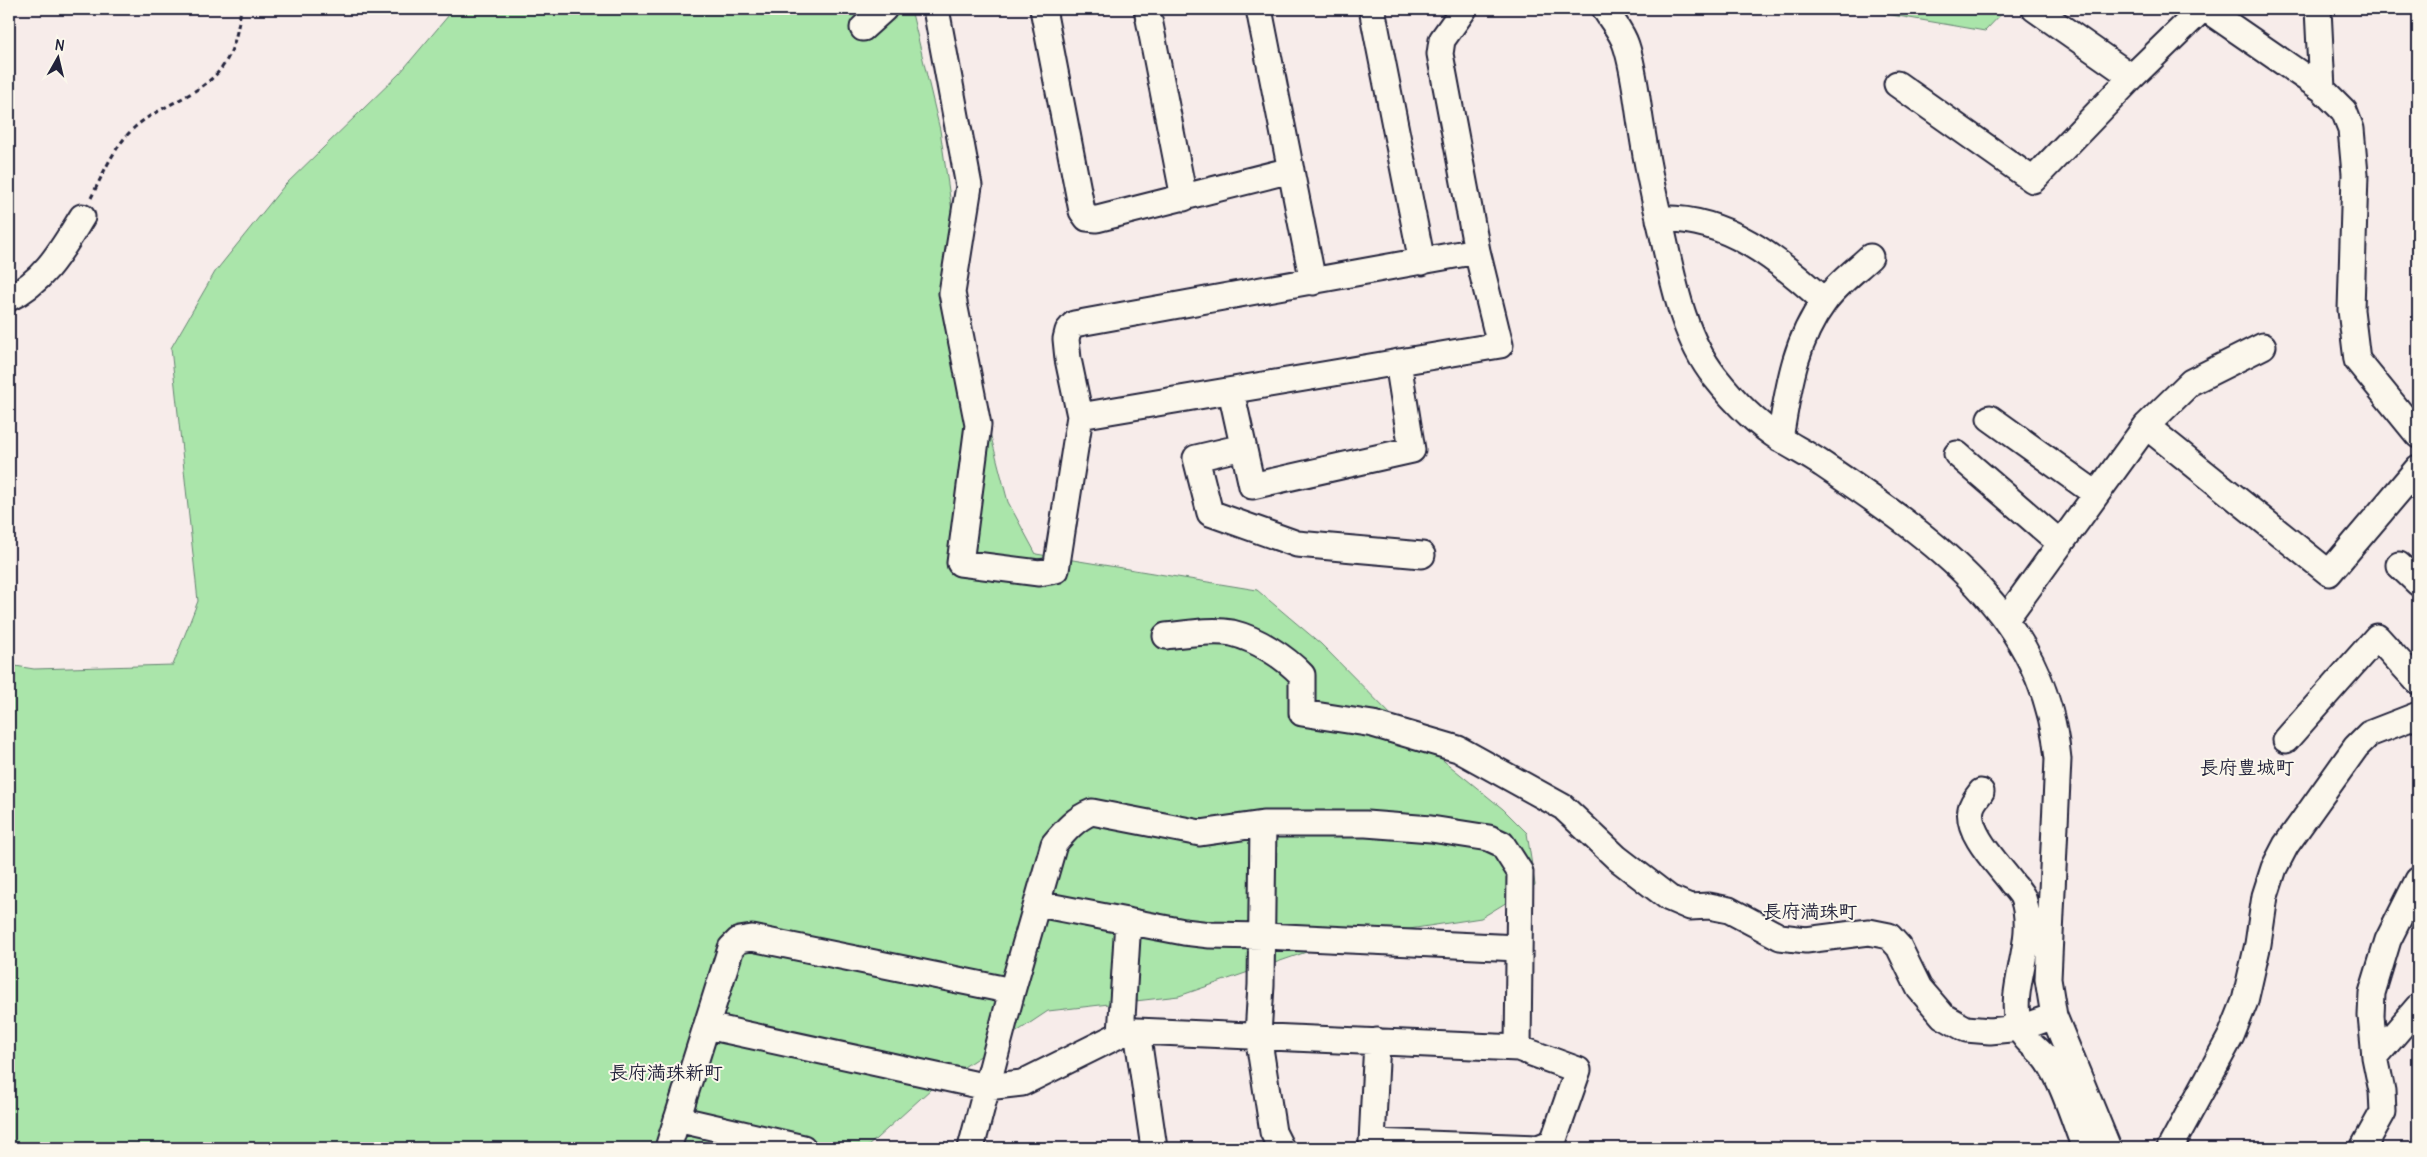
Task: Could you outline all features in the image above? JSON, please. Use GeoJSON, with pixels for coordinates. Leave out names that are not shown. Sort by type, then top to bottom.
{"type":"FeatureCollection","features":[{"type":"Feature","properties":{"kind":"street"},"geometry":{"type":"LineString","coordinates":[[863,28],[884,9]]}},
{"type":"Feature","properties":{"kind":"street"},"geometry":{"type":"LineString","coordinates":[[936,9],[969,186],[952,293],[978,425],[960,564],[1039,572],[1056,570],[1080,416],[1068,359],[1066,339],[1068,331],[1074,324],[1477,251]]}},
{"type":"Feature","properties":{"kind":"street"},"geometry":{"type":"LineString","coordinates":[[1043,9],[1082,211],[1087,218],[1098,219],[1291,170]]}},
{"type":"Feature","properties":{"kind":"street"},"geometry":{"type":"LineString","coordinates":[[1148,9],[1184,198]]}},
{"type":"Feature","properties":{"kind":"street"},"geometry":{"type":"LineString","coordinates":[[1260,9],[1313,282]]}},
{"type":"Feature","properties":{"kind":"street"},"geometry":{"type":"LineString","coordinates":[[1372,9],[1422,262]]}},
{"type":"Feature","properties":{"kind":"street"},"geometry":{"type":"LineString","coordinates":[[1080,416],[1500,345],[1477,251],[1440,54],[1442,40],[1464,9]]}},
{"type":"Feature","properties":{"kind":"street"},"geometry":{"type":"LineString","coordinates":[[1605,9],[1625,43],[1659,218],[1676,294],[1702,360],[1748,414],[1780,439],[1820,463],[1915,530],[1966,574],[2006,620],[2032,659],[2042,683],[2055,729],[2058,759],[2048,979],[2054,1016],[2108,1148]]}},
{"type":"Feature","properties":{"kind":"street"},"geometry":{"type":"LineString","coordinates":[[2035,9],[2132,77]]}},
{"type":"Feature","properties":{"kind":"street"},"geometry":{"type":"LineString","coordinates":[[1897,84],[2033,180],[2132,77],[2204,9],[2322,89],[2344,111],[2351,128],[2355,174],[2350,310],[2357,360],[2418,435]]}},
{"type":"Feature","properties":{"kind":"street"},"geometry":{"type":"LineString","coordinates":[[2318,9],[2322,89]]}},
{"type":"Feature","properties":{"kind":"street"},"geometry":{"type":"LineString","coordinates":[[9,298],[20,293],[42,275],[59,253],[82,217]]}},
{"type":"Feature","properties":{"kind":"street"},"geometry":{"type":"LineString","coordinates":[[1659,218],[1688,219],[1714,226],[1740,239],[1786,267],[1824,301]]}},
{"type":"Feature","properties":{"kind":"street"},"geometry":{"type":"LineString","coordinates":[[1780,439],[1791,373],[1801,341],[1824,301],[1870,257]]}},
{"type":"Feature","properties":{"kind":"street"},"geometry":{"type":"LineString","coordinates":[[2006,620],[2146,426],[2191,382],[2262,346]]}},
{"type":"Feature","properties":{"kind":"street"},"geometry":{"type":"LineString","coordinates":[[1231,391],[1252,486],[1412,450],[1398,362]]}},
{"type":"Feature","properties":{"kind":"street"},"geometry":{"type":"LineString","coordinates":[[1990,418],[2096,494]]}},
{"type":"Feature","properties":{"kind":"street"},"geometry":{"type":"LineString","coordinates":[[2146,426],[2329,573],[2418,468]]}},
{"type":"Feature","properties":{"kind":"street"},"geometry":{"type":"LineString","coordinates":[[1243,447],[1196,458],[1210,513],[1297,544],[1422,555]]}},
{"type":"Feature","properties":{"kind":"street"},"geometry":{"type":"LineString","coordinates":[[1957,454],[2060,543]]}},
{"type":"Feature","properties":{"kind":"street"},"geometry":{"type":"LineString","coordinates":[[2399,565],[2418,583]]}},
{"type":"Feature","properties":{"kind":"street"},"geometry":{"type":"LineString","coordinates":[[1166,636],[1199,632],[1232,633],[1258,644],[1291,663],[1302,676],[1302,713],[1373,724],[1458,749],[1563,807],[1617,858],[1669,898],[1690,907],[1710,906],[1729,910],[1780,937],[1806,940],[1869,932],[1888,936],[1899,947],[1919,988],[1943,1016],[1966,1029],[1990,1031],[2020,1028],[2054,1016]]}},
{"type":"Feature","properties":{"kind":"street"},"geometry":{"type":"LineString","coordinates":[[2286,740],[2376,637],[2418,682]]}},
{"type":"Feature","properties":{"kind":"street"},"geometry":{"type":"LineString","coordinates":[[2170,1148],[2231,1036],[2245,1001],[2258,944],[2265,896],[2274,868],[2286,844],[2356,747],[2368,734],[2390,724],[2418,717]]}},
{"type":"Feature","properties":{"kind":"street"},"geometry":{"type":"LineString","coordinates":[[1981,792],[1971,807],[1973,831],[2022,897],[2026,915],[2026,950],[2016,1014],[2020,1028],[2030,1044],[2048,1060],[2085,1148]]}},
{"type":"Feature","properties":{"kind":"street"},"geometry":{"type":"LineString","coordinates":[[971,1148],[1012,991],[1054,844],[1065,830],[1082,816],[1092,812],[1200,833],[1263,824],[1366,824],[1431,829],[1489,838],[1502,844],[1520,872],[1518,1048]]}},
{"type":"Feature","properties":{"kind":"street"},"geometry":{"type":"LineString","coordinates":[[1263,824],[1262,936],[1258,1035],[1272,1124],[1282,1148]]}},
{"type":"Feature","properties":{"kind":"street"},"geometry":{"type":"LineString","coordinates":[[2363,1148],[2383,1112],[2382,1091],[2375,1057],[2371,1016],[2372,993],[2388,940],[2418,880]]}},
{"type":"Feature","properties":{"kind":"street"},"geometry":{"type":"LineString","coordinates":[[1038,904],[1184,932],[1518,948]]}},
{"type":"Feature","properties":{"kind":"street"},"geometry":{"type":"LineString","coordinates":[[1128,921],[1129,1032],[1154,1148]]}},
{"type":"Feature","properties":{"kind":"street"},"geometry":{"type":"LineString","coordinates":[[668,1148],[731,948],[739,940],[752,938],[1012,991]]}},
{"type":"Feature","properties":{"kind":"street"},"geometry":{"type":"LineString","coordinates":[[2375,1057],[2418,1007]]}},
{"type":"Feature","properties":{"kind":"street"},"geometry":{"type":"LineString","coordinates":[[707,1026],[987,1087],[1022,1083],[1129,1032],[1258,1035],[1518,1048],[1578,1070],[1553,1142],[1538,1148],[1372,1142],[1377,1041]]}},
{"type":"Feature","properties":{"kind":"street"},"geometry":{"type":"LineString","coordinates":[[677,1119],[803,1148]]}},
{"type":"Feature","properties":{"kind":"path"},"geometry":{"type":"LineString","coordinates":[[82,217],[118,146],[135,127],[208,81],[221,69],[229,55],[238,30],[241,9]]}},
{"type":"Feature","properties":{"kind":"green space"},"geometry":{"type":"Polygon","coordinates":[[[454,9],[911,9],[940,130],[978,387],[1008,502],[1036,554],[1257,590],[1321,644],[1407,731],[1503,809],[1527,833],[1535,885],[1481,918],[1344,939],[1179,996],[1048,1011],[931,1089],[866,1148],[9,1148],[9,665],[34,669],[173,665],[198,601],[171,348],[215,272],[284,186],[400,73],[454,9]]]}},
{"type":"Feature","properties":{"kind":"green space"},"geometry":{"type":"Polygon","coordinates":[[[1857,9],[2006,9],[1985,31],[1857,9]]]}},
{"type":"Feature","properties":{"kind":"district","name":"長府豊城町"},"geometry":{"type":"Point","coordinates":[2247,767]}},
{"type":"Feature","properties":{"kind":"district","name":"長府満珠町"},"geometry":{"type":"Point","coordinates":[1810,911]}},
{"type":"Feature","properties":{"kind":"district","name":"長府満珠新町"},"geometry":{"type":"Point","coordinates":[666,1072]}}]}
